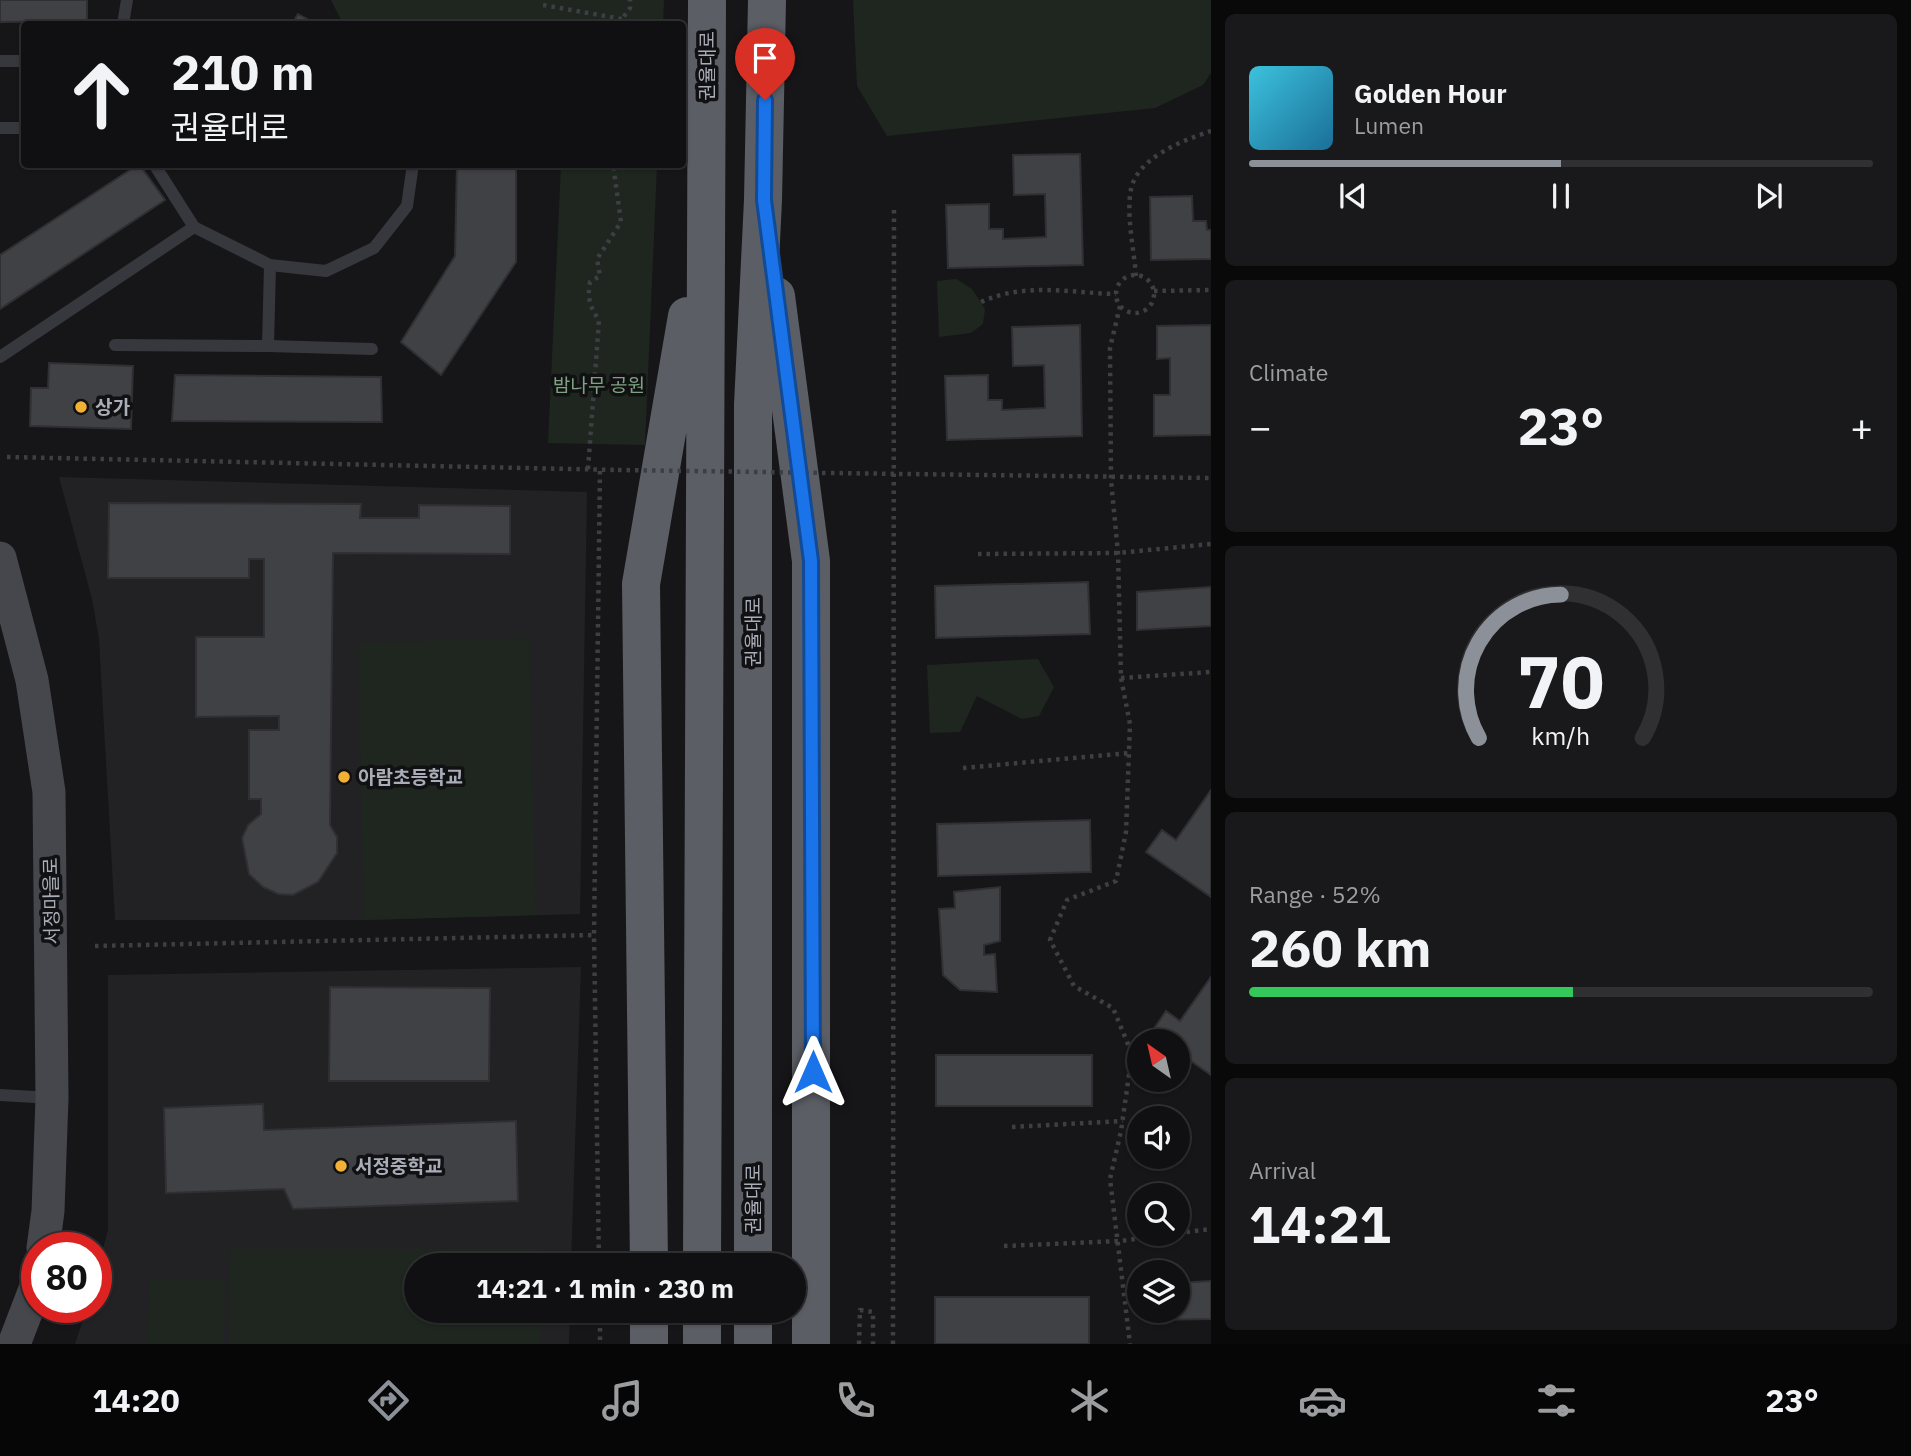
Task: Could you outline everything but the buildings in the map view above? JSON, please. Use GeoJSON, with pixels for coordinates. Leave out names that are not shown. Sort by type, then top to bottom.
{"type":"FeatureCollection","features":[{"type":"Feature","properties":{"kind":"highway","name":"권율대로"},"geometry":{"type":"LineString","coordinates":[[702,1253],[707,0]]}},
{"type":"Feature","properties":{"kind":"highway","name":"권율대로"},"geometry":{"type":"LineString","coordinates":[[753,1253],[753,405],[764,200],[767,0]]}},
{"type":"Feature","properties":{"kind":"highway"},"geometry":{"type":"LineString","coordinates":[[764,200],[811,561],[811,1344]]}},
{"type":"Feature","properties":{"kind":"highway"},"geometry":{"type":"LineString","coordinates":[[649,1253],[641,584],[706,207]]}},
{"type":"Feature","properties":{"kind":"highway"},"geometry":{"type":"LineString","coordinates":[[649,1323],[649,1344]]}},
{"type":"Feature","properties":{"kind":"highway"},"geometry":{"type":"LineString","coordinates":[[702,1323],[702,1344]]}},
{"type":"Feature","properties":{"kind":"highway"},"geometry":{"type":"LineString","coordinates":[[753,1323],[753,1344]]}},
{"type":"Feature","properties":{"kind":"main road","name":"서정마을로"},"geometry":{"type":"LineString","coordinates":[[0,558],[32,680],[50,792],[52,1098],[45,1232]]}},
{"type":"Feature","properties":{"kind":"main road"},"geometry":{"type":"LineString","coordinates":[[14,1344],[22,1323]]}},
{"type":"Feature","properties":{"kind":"lane"},"geometry":{"type":"LineString","coordinates":[[124,21],[127,0]]}},
{"type":"Feature","properties":{"kind":"lane"},"geometry":{"type":"LineString","coordinates":[[0,61],[21,61]]}},
{"type":"Feature","properties":{"kind":"lane"},"geometry":{"type":"LineString","coordinates":[[0,128],[21,128]]}},
{"type":"Feature","properties":{"kind":"lane"},"geometry":{"type":"LineString","coordinates":[[157,168],[194,227],[270,265],[326,271],[373,248],[407,206],[412,168]]}},
{"type":"Feature","properties":{"kind":"lane"},"geometry":{"type":"LineString","coordinates":[[0,356],[194,227]]}},
{"type":"Feature","properties":{"kind":"lane"},"geometry":{"type":"LineString","coordinates":[[268,346],[270,265]]}},
{"type":"Feature","properties":{"kind":"lane"},"geometry":{"type":"LineString","coordinates":[[115,345],[372,349]]}},
{"type":"Feature","properties":{"kind":"lane"},"geometry":{"type":"LineString","coordinates":[[0,1095],[52,1098]]}},
{"type":"Feature","properties":{"kind":"path"},"geometry":{"type":"LineString","coordinates":[[624,21],[630,8],[630,0]]}},
{"type":"Feature","properties":{"kind":"path"},"geometry":{"type":"LineString","coordinates":[[543,5],[618,21]]}},
{"type":"Feature","properties":{"kind":"path"},"geometry":{"type":"LineString","coordinates":[[1136,276],[1131,188],[1142,169],[1162,153],[1186,139],[1211,131]]}},
{"type":"Feature","properties":{"kind":"path"},"geometry":{"type":"LineString","coordinates":[[588,470],[599,320],[591,309],[588,295],[590,282],[600,276],[597,259],[621,222],[614,168]]}},
{"type":"Feature","properties":{"kind":"path"},"geometry":{"type":"LineString","coordinates":[[893,1344],[894,210]]}},
{"type":"Feature","properties":{"kind":"path"},"geometry":{"type":"LineString","coordinates":[[1120,306],[1130,313],[1143,312],[1152,303],[1154,291],[1148,280],[1136,276],[1120,283],[1116,294],[1120,306],[1110,348],[1111,477],[1118,553],[1121,678],[1130,724],[1126,832],[1116,881],[1066,900],[1050,940],[1074,986],[1112,1008],[1132,1054],[1123,1121],[1110,1179],[1114,1224],[1120,1241],[1130,1344]]}},
{"type":"Feature","properties":{"kind":"path"},"geometry":{"type":"LineString","coordinates":[[981,302],[998,294],[1038,288],[1116,294]]}},
{"type":"Feature","properties":{"kind":"path"},"geometry":{"type":"LineString","coordinates":[[1154,291],[1211,290]]}},
{"type":"Feature","properties":{"kind":"path"},"geometry":{"type":"LineString","coordinates":[[7,457],[588,470],[1211,478]]}},
{"type":"Feature","properties":{"kind":"path"},"geometry":{"type":"LineString","coordinates":[[599,1253],[594,935],[600,470]]}},
{"type":"Feature","properties":{"kind":"path"},"geometry":{"type":"LineString","coordinates":[[978,554],[1118,553],[1211,544]]}},
{"type":"Feature","properties":{"kind":"path"},"geometry":{"type":"LineString","coordinates":[[1121,678],[1211,672]]}},
{"type":"Feature","properties":{"kind":"path"},"geometry":{"type":"LineString","coordinates":[[963,768],[1129,753]]}},
{"type":"Feature","properties":{"kind":"path"},"geometry":{"type":"LineString","coordinates":[[95,946],[594,935]]}},
{"type":"Feature","properties":{"kind":"path"},"geometry":{"type":"LineString","coordinates":[[1012,1127],[1123,1121]]}},
{"type":"Feature","properties":{"kind":"path"},"geometry":{"type":"LineString","coordinates":[[1190,1231],[1211,1228]]}},
{"type":"Feature","properties":{"kind":"path"},"geometry":{"type":"LineString","coordinates":[[1004,1246],[1127,1240]]}},
{"type":"Feature","properties":{"kind":"path"},"geometry":{"type":"LineString","coordinates":[[859,1344],[860,1310],[873,1311],[873,1344]]}},
{"type":"Feature","properties":{"kind":"path"},"geometry":{"type":"LineString","coordinates":[[600,1323],[600,1344]]}},
{"type":"Feature","properties":{"kind":"shaded area","name":"아람초등학교"},"geometry":{"type":"Polygon","coordinates":[[[59,477],[587,492],[580,914],[364,920],[115,920],[99,639],[92,599],[59,477]]]}},
{"type":"Feature","properties":{"kind":"shaded area","name":"서정중학교"},"geometry":{"type":"Polygon","coordinates":[[[581,967],[571,1253],[404,1253],[404,1323],[570,1323],[569,1344],[75,1344],[82,1323],[112,1323],[112,1232],[107,1232],[108,975],[581,967]]]}},
{"type":"Feature","properties":{"kind":"green space"},"geometry":{"type":"Polygon","coordinates":[[[331,0],[664,0],[663,21],[342,21],[331,0]]]}},
{"type":"Feature","properties":{"kind":"green space"},"geometry":{"type":"Polygon","coordinates":[[[853,0],[1211,0],[1211,73],[1203,85],[1155,108],[887,136],[857,86],[853,0]]]}},
{"type":"Feature","properties":{"kind":"green space","name":"밤나무 공원"},"geometry":{"type":"Polygon","coordinates":[[[561,168],[657,168],[645,445],[548,443],[561,168]]]}},
{"type":"Feature","properties":{"kind":"green space"},"geometry":{"type":"Polygon","coordinates":[[[956,279],[972,289],[985,309],[983,324],[971,333],[939,337],[937,281],[956,279]]]}},
{"type":"Feature","properties":{"kind":"green space"},"geometry":{"type":"Polygon","coordinates":[[[529,638],[536,915],[364,920],[358,643],[529,638]]]}},
{"type":"Feature","properties":{"kind":"green space"},"geometry":{"type":"Polygon","coordinates":[[[1038,659],[1054,687],[1039,716],[1022,719],[977,696],[960,732],[930,733],[927,665],[1038,659]]]}},
{"type":"Feature","properties":{"kind":"green space"},"geometry":{"type":"Polygon","coordinates":[[[230,1249],[540,1249],[540,1253],[404,1253],[404,1323],[540,1323],[540,1344],[229,1344],[230,1249]]]}},
{"type":"Feature","properties":{"kind":"green space"},"geometry":{"type":"Polygon","coordinates":[[[149,1279],[225,1280],[224,1344],[148,1344],[149,1279]]]}},
{"type":"Feature","properties":{"kind":"place","name":"상가"},"geometry":{"type":"Point","coordinates":[81,407]}},
{"type":"Feature","properties":{"kind":"place","name":"아람초등학교"},"geometry":{"type":"Point","coordinates":[344,777]}},
{"type":"Feature","properties":{"kind":"place","name":"서정중학교"},"geometry":{"type":"Point","coordinates":[341,1166]}},
{"type":"Feature","properties":{"kind":"route"},"geometry":{"type":"LineString","coordinates":[[765,100],[764,200],[811,561],[813,1072]]}}]}
